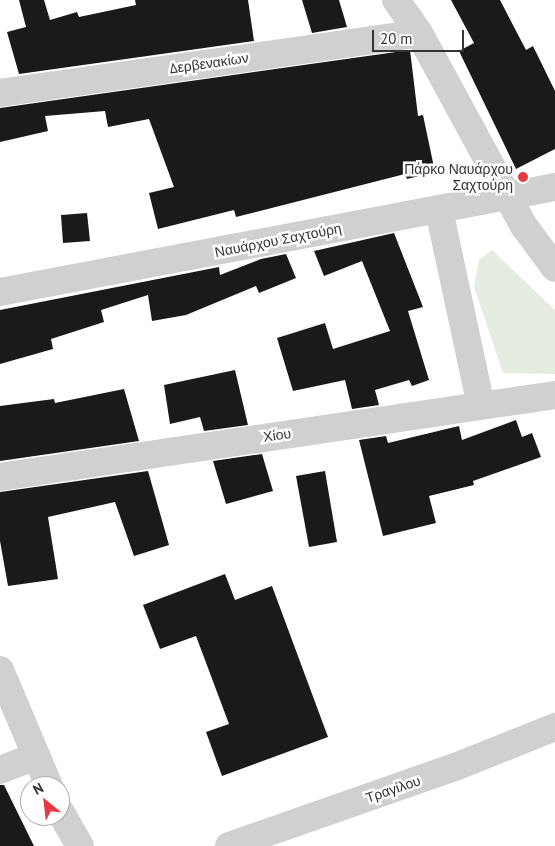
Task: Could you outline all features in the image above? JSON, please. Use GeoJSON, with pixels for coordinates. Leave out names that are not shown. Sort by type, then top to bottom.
{"type":"FeatureCollection","features":[{"type":"Feature","properties":{"kind":"street"},"geometry":{"type":"LineString","coordinates":[[396,0],[418,33],[508,197],[555,268]]}},
{"type":"Feature","properties":{"kind":"street","name":"Δερβενακίων"},"geometry":{"type":"LineString","coordinates":[[0,93],[418,33]]}},
{"type":"Feature","properties":{"kind":"street","name":"Ναυάρχου Σαχτούρη"},"geometry":{"type":"LineString","coordinates":[[0,292],[555,187]]}},
{"type":"Feature","properties":{"kind":"street"},"geometry":{"type":"LineString","coordinates":[[439,210],[481,406]]}},
{"type":"Feature","properties":{"kind":"street","name":"Χίου"},"geometry":{"type":"LineString","coordinates":[[0,477],[555,395]]}},
{"type":"Feature","properties":{"kind":"street"},"geometry":{"type":"LineString","coordinates":[[0,670],[45,776]]}},
{"type":"Feature","properties":{"kind":"street","name":"Τραγίλου"},"geometry":{"type":"LineString","coordinates":[[229,846],[455,767],[555,728]]}},
{"type":"Feature","properties":{"kind":"street"},"geometry":{"type":"LineString","coordinates":[[0,770],[36,756]]}},
{"type":"Feature","properties":{"kind":"street"},"geometry":{"type":"LineString","coordinates":[[69,826],[80,846]]}},
{"type":"Feature","properties":{"kind":"shaded area"},"geometry":{"type":"Polygon","coordinates":[[[492,250],[555,310],[555,374],[503,373],[474,287],[479,260],[492,250]]]}},
{"type":"Feature","properties":{"kind":"building"},"geometry":{"type":"Polygon","coordinates":[[[19,0],[44,0],[50,20],[77,12],[79,17],[136,5],[135,0],[248,0],[254,41],[19,74],[7,32],[26,27],[19,0]]]}},
{"type":"Feature","properties":{"kind":"building"},"geometry":{"type":"Polygon","coordinates":[[[302,0],[339,0],[347,27],[312,33],[302,0]]]}},
{"type":"Feature","properties":{"kind":"building"},"geometry":{"type":"Polygon","coordinates":[[[451,0],[500,0],[526,50],[533,46],[555,91],[555,149],[516,169],[459,51],[474,43],[451,0]]]}},
{"type":"Feature","properties":{"kind":"building"},"geometry":{"type":"Polygon","coordinates":[[[410,50],[418,116],[423,115],[435,172],[407,179],[405,174],[236,217],[234,210],[158,229],[149,193],[174,187],[149,119],[108,127],[105,111],[45,116],[48,131],[0,142],[0,108],[410,50]]]}},
{"type":"Feature","properties":{"kind":"building"},"geometry":{"type":"Polygon","coordinates":[[[87,213],[90,241],[63,243],[61,215],[87,213]]]}},
{"type":"Feature","properties":{"kind":"building"},"geometry":{"type":"Polygon","coordinates":[[[394,233],[423,307],[408,311],[429,380],[412,386],[409,380],[375,390],[379,405],[352,409],[345,380],[293,391],[277,338],[325,323],[333,349],[390,331],[362,261],[324,276],[314,251],[394,233]]]}},
{"type":"Feature","properties":{"kind":"building"},"geometry":{"type":"Polygon","coordinates":[[[286,254],[296,278],[259,293],[256,286],[186,315],[152,321],[148,295],[101,310],[104,322],[51,339],[53,349],[0,364],[0,310],[219,267],[220,275],[261,259],[286,254]]]}},
{"type":"Feature","properties":{"kind":"building"},"geometry":{"type":"Polygon","coordinates":[[[235,370],[248,425],[204,431],[200,417],[170,424],[164,385],[235,370]]]}},
{"type":"Feature","properties":{"kind":"building"},"geometry":{"type":"Polygon","coordinates":[[[124,389],[139,441],[0,461],[0,406],[54,399],[55,403],[124,389]]]}},
{"type":"Feature","properties":{"kind":"building"},"geometry":{"type":"Polygon","coordinates":[[[516,420],[522,437],[532,433],[541,457],[473,481],[474,485],[429,496],[436,523],[383,536],[359,440],[386,436],[388,443],[459,426],[462,440],[516,420]]]}},
{"type":"Feature","properties":{"kind":"building"},"geometry":{"type":"Polygon","coordinates":[[[262,454],[273,491],[226,504],[213,461],[262,454]]]}},
{"type":"Feature","properties":{"kind":"building"},"geometry":{"type":"Polygon","coordinates":[[[148,471],[169,545],[134,556],[115,502],[48,517],[58,579],[8,586],[0,541],[0,492],[148,471]]]}},
{"type":"Feature","properties":{"kind":"building"},"geometry":{"type":"Polygon","coordinates":[[[325,471],[337,542],[309,547],[296,476],[325,471]]]}},
{"type":"Feature","properties":{"kind":"building"},"geometry":{"type":"Polygon","coordinates":[[[225,574],[235,600],[272,586],[328,737],[222,776],[206,732],[229,724],[196,636],[160,649],[143,605],[225,574]]]}},
{"type":"Feature","properties":{"kind":"building"},"geometry":{"type":"Polygon","coordinates":[[[0,785],[4,785],[20,818],[20,826],[24,826],[34,846],[0,846],[0,785]]]}},
{"type":"Feature","properties":{"kind":"place","name":"Πάρκο Ναυάρχου Σαχτούρη"},"geometry":{"type":"Point","coordinates":[523,177]}}]}
